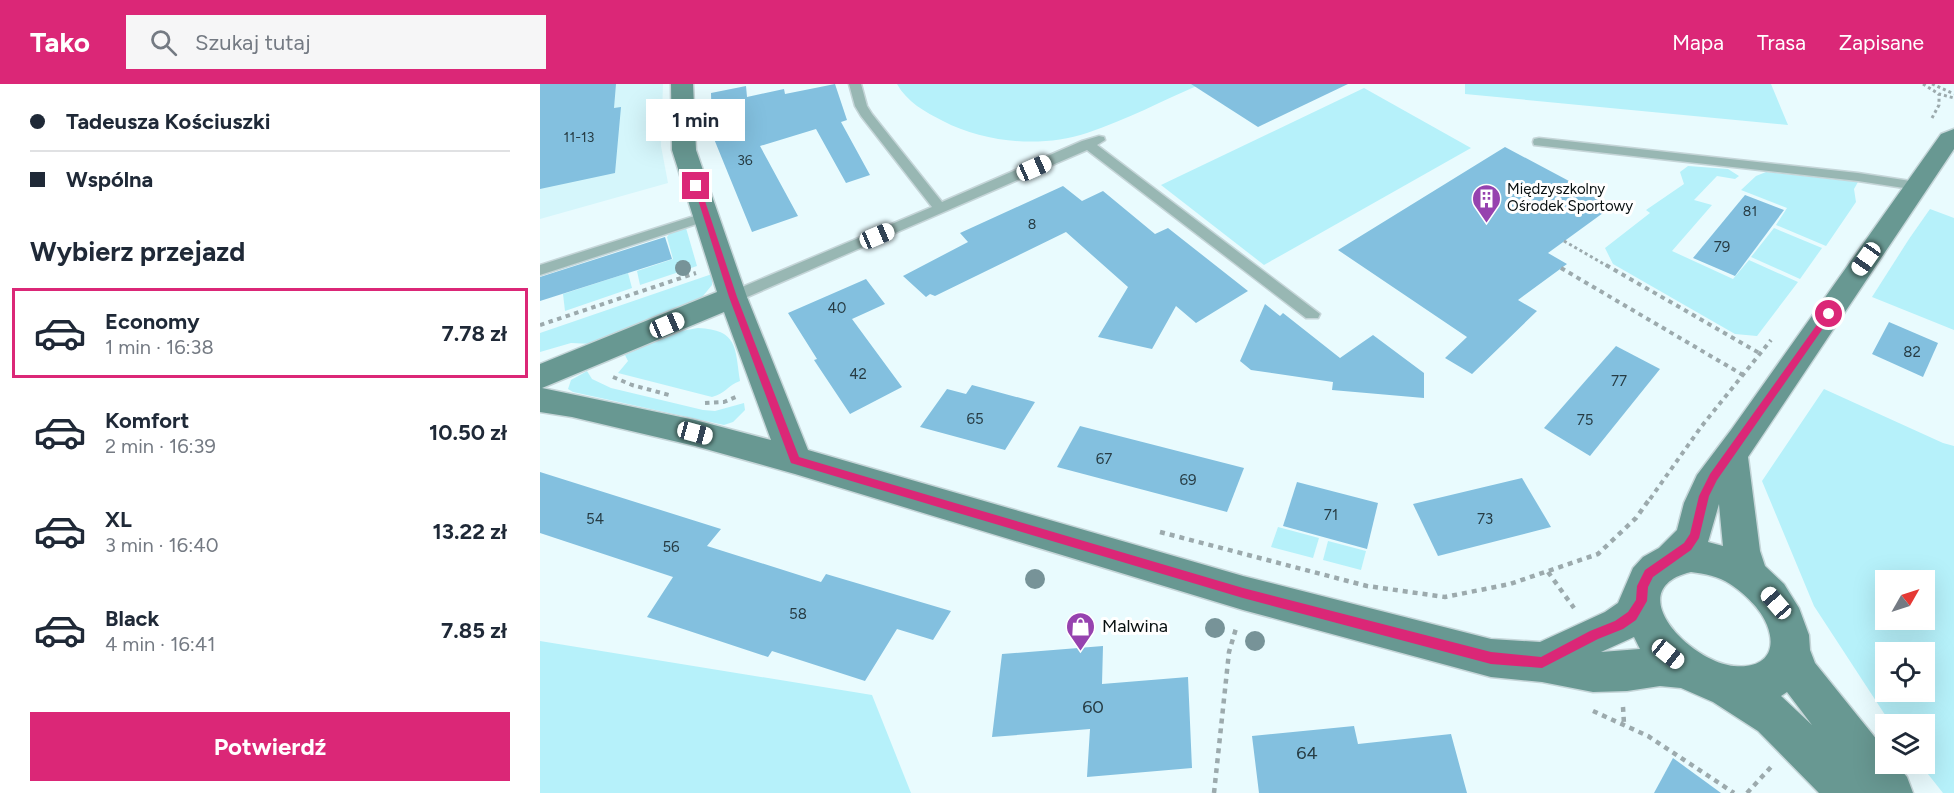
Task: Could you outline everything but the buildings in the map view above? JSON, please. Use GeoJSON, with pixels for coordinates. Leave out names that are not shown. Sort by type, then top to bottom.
{"type":"FeatureCollection","features":[{"type":"Feature","properties":{"kind":"street"},"geometry":{"type":"LineString","coordinates":[[682,84],[684,150],[733,297],[795,460]]}},
{"type":"Feature","properties":{"kind":"street"},"geometry":{"type":"LineString","coordinates":[[1850,793],[1773,716],[1749,699],[1704,677],[1668,654],[1654,637],[1645,619],[1642,601],[1643,586],[1649,573],[1688,546],[1695,535],[1704,496],[1714,477],[1953,134]]}},
{"type":"Feature","properties":{"kind":"street"},"geometry":{"type":"LineString","coordinates":[[540,377],[733,297]]}},
{"type":"Feature","properties":{"kind":"street"},"geometry":{"type":"LineString","coordinates":[[540,400],[695,433],[795,460],[1243,593],[1482,656],[1542,662],[1593,672],[1627,671],[1660,666],[1743,687],[1761,685],[1775,677],[1786,665],[1790,651],[1790,635],[1785,619],[1776,603],[1749,576],[1730,565],[1710,558],[1691,556],[1673,558]]}},
{"type":"Feature","properties":{"kind":"street"},"geometry":{"type":"LineString","coordinates":[[1731,455],[1742,551],[1749,576]]}},
{"type":"Feature","properties":{"kind":"street"},"geometry":{"type":"LineString","coordinates":[[1542,662],[1594,635],[1619,625],[1632,616],[1642,601]]}},
{"type":"Feature","properties":{"kind":"street"},"geometry":{"type":"LineString","coordinates":[[1790,651],[1801,677],[1891,793]]}},
{"type":"Feature","properties":{"kind":"lane"},"geometry":{"type":"LineString","coordinates":[[855,84],[861,106],[867,116],[940,208]]}},
{"type":"Feature","properties":{"kind":"lane"},"geometry":{"type":"LineString","coordinates":[[733,297],[1093,142],[1312,314]]}},
{"type":"Feature","properties":{"kind":"lane"},"geometry":{"type":"LineString","coordinates":[[1539,142],[1858,177],[1917,186]]}},
{"type":"Feature","properties":{"kind":"lane"},"geometry":{"type":"LineString","coordinates":[[540,270],[707,216]]}},
{"type":"Feature","properties":{"kind":"path"},"geometry":{"type":"LineString","coordinates":[[1923,84],[1939,94],[1954,96]]}},
{"type":"Feature","properties":{"kind":"path"},"geometry":{"type":"LineString","coordinates":[[1932,84],[1954,96]]}},
{"type":"Feature","properties":{"kind":"path"},"geometry":{"type":"LineString","coordinates":[[1939,94],[1946,92]]}},
{"type":"Feature","properties":{"kind":"path"},"geometry":{"type":"LineString","coordinates":[[1564,241],[1761,354]]}},
{"type":"Feature","properties":{"kind":"path"},"geometry":{"type":"LineString","coordinates":[[1561,268],[1743,375]]}},
{"type":"Feature","properties":{"kind":"path"},"geometry":{"type":"LineString","coordinates":[[1156,531],[1367,586],[1406,593],[1445,597],[1510,584],[1598,554],[1609,545],[1636,518],[1774,335]]}},
{"type":"Feature","properties":{"kind":"path"},"geometry":{"type":"LineString","coordinates":[[601,352],[605,365],[614,378],[672,396]]}},
{"type":"Feature","properties":{"kind":"path"},"geometry":{"type":"LineString","coordinates":[[700,402],[724,402],[742,394]]}},
{"type":"Feature","properties":{"kind":"path"},"geometry":{"type":"LineString","coordinates":[[1214,793],[1229,652],[1238,622]]}},
{"type":"Feature","properties":{"kind":"shaded area"},"geometry":{"type":"Polygon","coordinates":[[[540,84],[663,84],[661,146],[668,183],[540,219],[540,84]]]}},
{"type":"Feature","properties":{"kind":"shaded area"},"geometry":{"type":"Polygon","coordinates":[[[897,84],[1201,84],[1102,128],[1070,138],[1033,142],[995,138],[959,128],[936,118],[917,106],[897,84]]]}},
{"type":"Feature","properties":{"kind":"shaded area"},"geometry":{"type":"Polygon","coordinates":[[[1465,84],[1771,84],[1788,125],[1465,94],[1465,84]]]}},
{"type":"Feature","properties":{"kind":"shaded area"},"geometry":{"type":"Polygon","coordinates":[[[1364,88],[1471,148],[1264,265],[1161,185],[1364,88]]]}},
{"type":"Feature","properties":{"kind":"shaded area"},"geometry":{"type":"Polygon","coordinates":[[[1688,166],[1728,169],[1739,176],[1735,179],[1717,176],[1694,200],[1712,205],[1672,251],[1733,279],[1749,260],[1798,282],[1757,336],[1735,334],[1613,264],[1605,248],[1650,213],[1646,210],[1684,184],[1680,172],[1688,166]]]}},
{"type":"Feature","properties":{"kind":"shaded area"},"geometry":{"type":"Polygon","coordinates":[[[1766,172],[1858,182],[1854,189],[1856,202],[1826,246],[1776,225],[1787,208],[1741,190],[1756,176],[1766,172]]]}},
{"type":"Feature","properties":{"kind":"shaded area"},"geometry":{"type":"Polygon","coordinates":[[[1930,209],[1954,218],[1954,330],[1872,297],[1930,209]]]}},
{"type":"Feature","properties":{"kind":"shaded area"},"geometry":{"type":"Polygon","coordinates":[[[686,228],[697,266],[640,285],[637,271],[673,259],[667,237],[670,233],[686,228]]]}},
{"type":"Feature","properties":{"kind":"shaded area"},"geometry":{"type":"Polygon","coordinates":[[[1774,228],[1822,248],[1800,279],[1751,257],[1774,228]]]}},
{"type":"Feature","properties":{"kind":"shaded area"},"geometry":{"type":"Polygon","coordinates":[[[628,273],[632,288],[565,311],[563,294],[628,273]]]}},
{"type":"Feature","properties":{"kind":"shaded area"},"geometry":{"type":"Polygon","coordinates":[[[712,274],[712,285],[698,302],[593,344],[571,343],[540,352],[540,333],[712,274]]]}},
{"type":"Feature","properties":{"kind":"shaded area"},"geometry":{"type":"Polygon","coordinates":[[[698,328],[721,332],[732,342],[735,350],[740,381],[720,394],[712,397],[618,373],[628,361],[625,355],[676,332],[698,328]]]}},
{"type":"Feature","properties":{"kind":"shaded area"},"geometry":{"type":"Polygon","coordinates":[[[587,371],[592,379],[611,388],[703,410],[715,411],[744,403],[745,410],[733,422],[724,425],[568,389],[571,380],[587,371]]]}},
{"type":"Feature","properties":{"kind":"shaded area"},"geometry":{"type":"Polygon","coordinates":[[[1824,389],[1954,446],[1954,793],[1943,793],[1928,774],[1935,774],[1935,714],[1884,714],[1877,702],[1935,702],[1935,642],[1875,642],[1875,699],[1814,606],[1762,481],[1824,389]]]}},
{"type":"Feature","properties":{"kind":"shaded area"},"geometry":{"type":"Polygon","coordinates":[[[1278,527],[1319,538],[1313,558],[1271,547],[1278,527]]]}},
{"type":"Feature","properties":{"kind":"shaded area"},"geometry":{"type":"Polygon","coordinates":[[[1328,541],[1366,551],[1361,570],[1323,560],[1328,541]]]}},
{"type":"Feature","properties":{"kind":"shaded area"},"geometry":{"type":"Polygon","coordinates":[[[540,641],[872,695],[911,793],[540,793],[540,641]]]}},
{"type":"Feature","properties":{"kind":"place","name":"Międzyszkolny Ośrodek Sportowy"},"geometry":{"type":"Point","coordinates":[1486,224]}},
{"type":"Feature","properties":{"kind":"place","name":"Malwina"},"geometry":{"type":"Point","coordinates":[1081,652]}},
{"type":"Feature","properties":{"kind":"route"},"geometry":{"type":"LineString","coordinates":[[696,186],[733,297],[795,460],[1243,593],[1491,658],[1542,662],[1594,635],[1619,625],[1632,616],[1642,601],[1643,586],[1649,573],[1688,546],[1695,535],[1704,496],[1714,477],[1829,314]]}}]}
